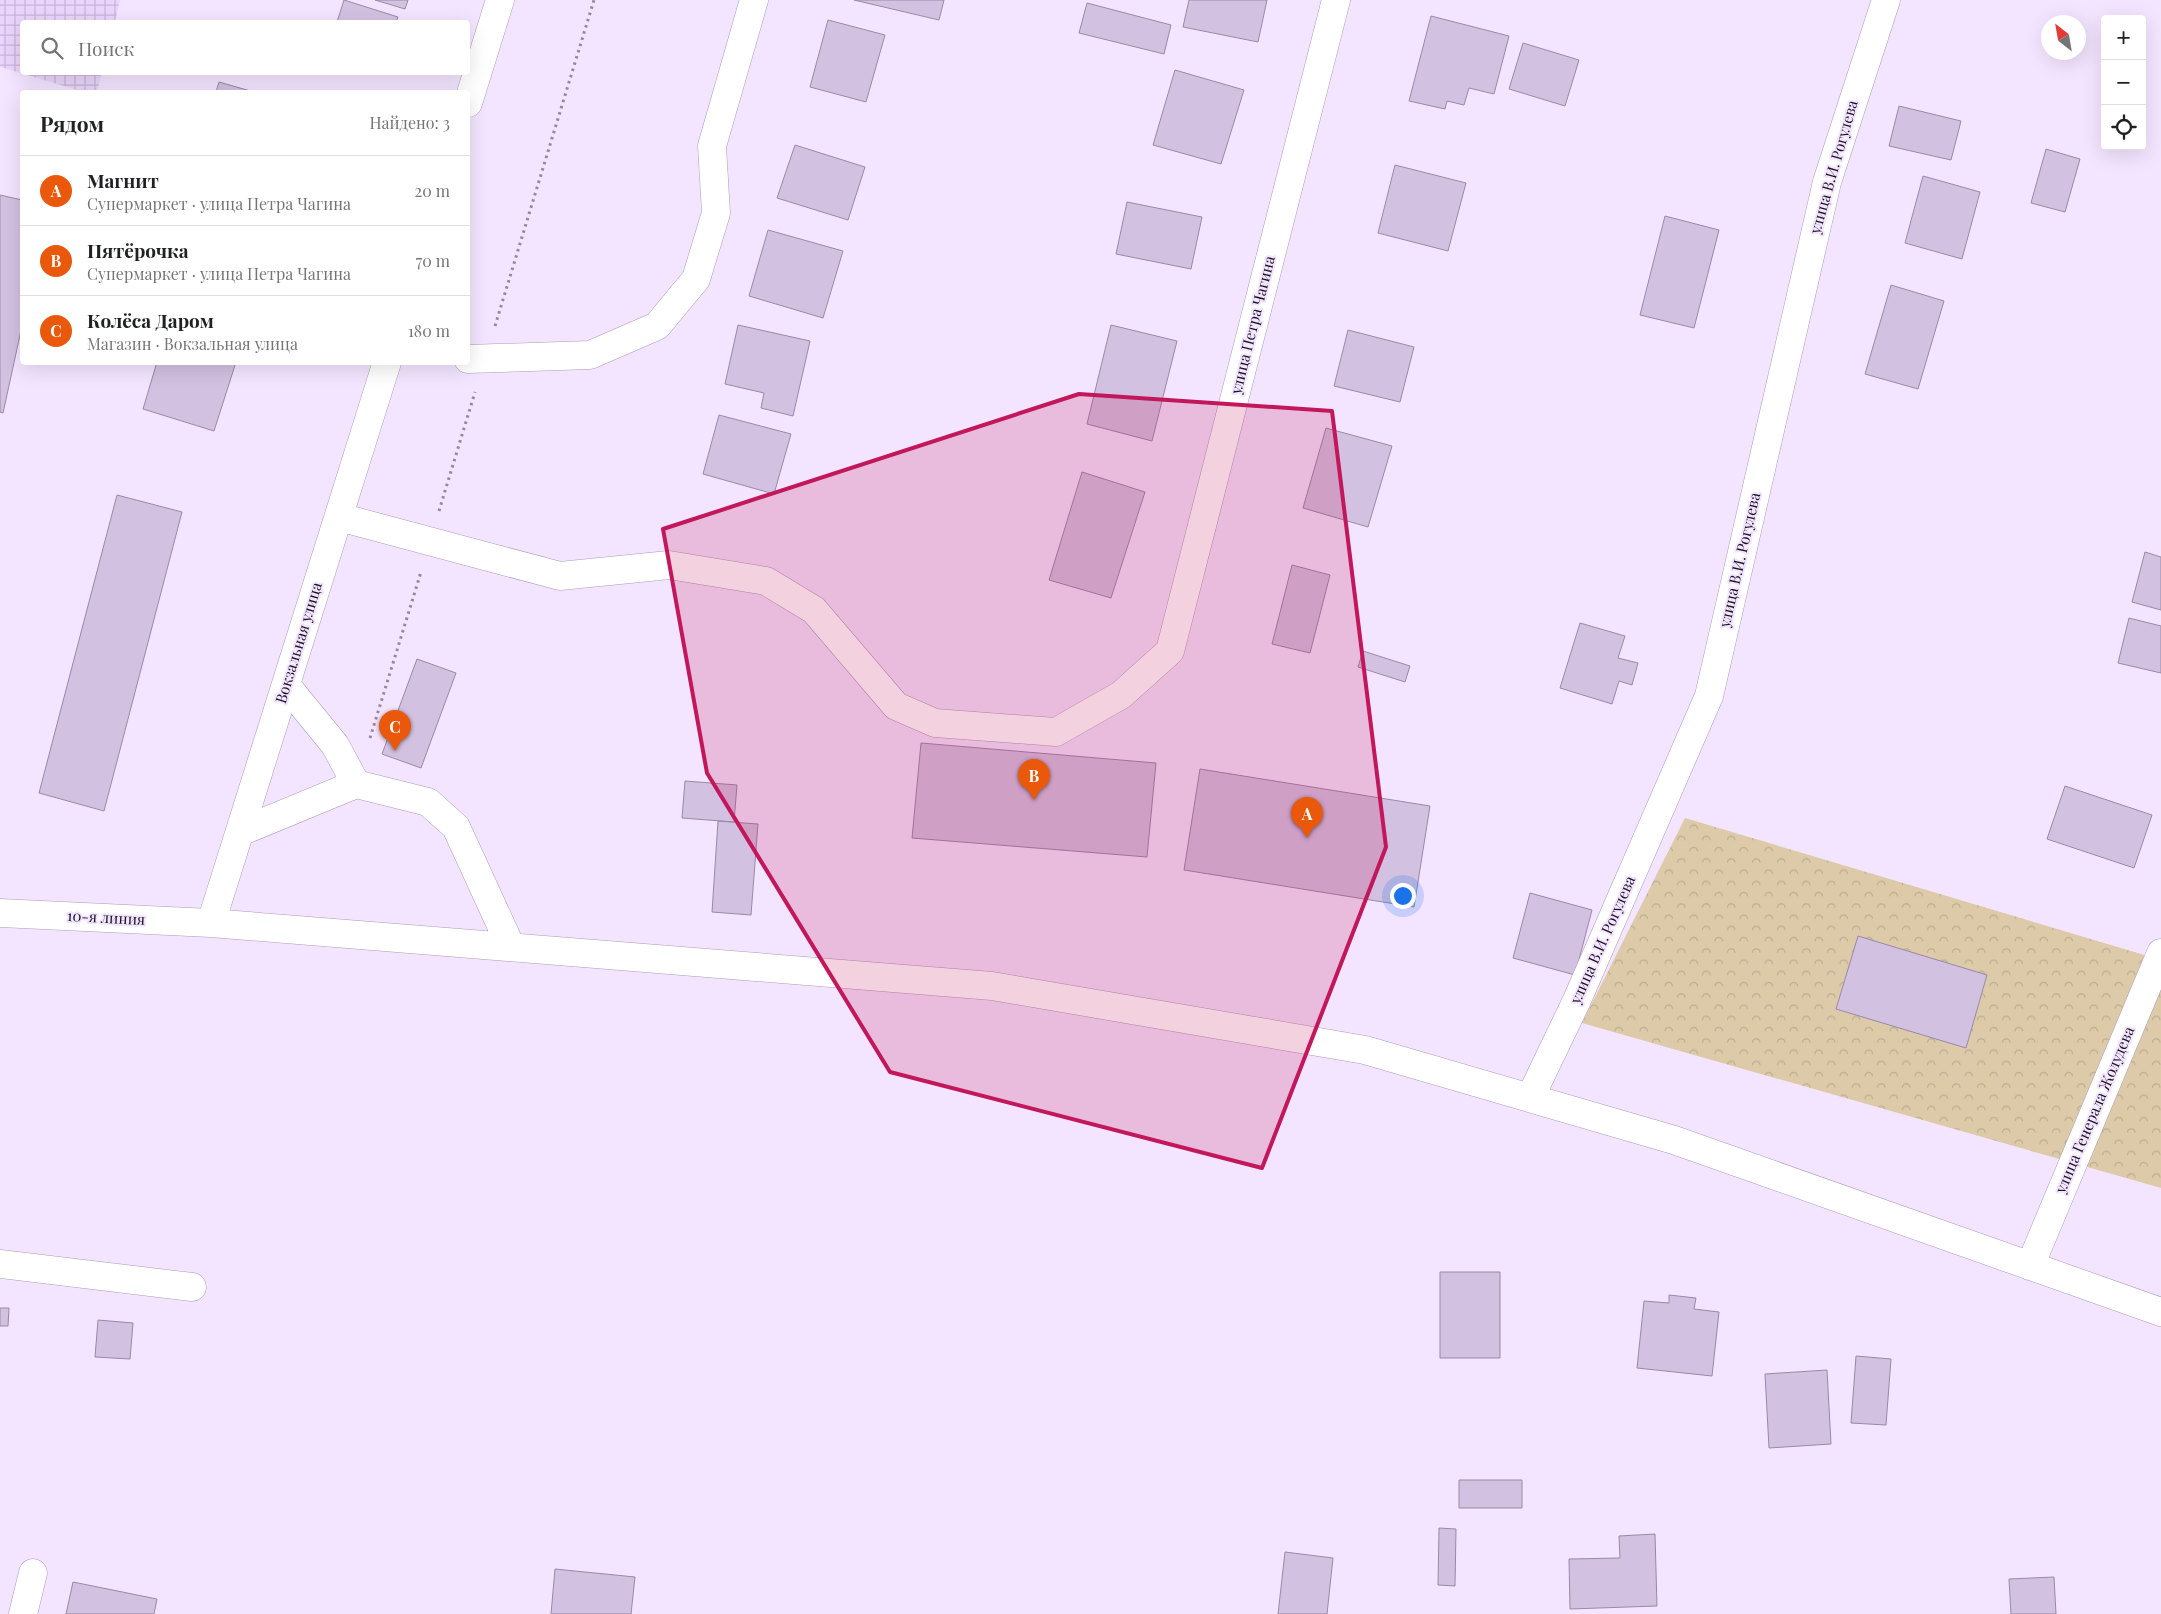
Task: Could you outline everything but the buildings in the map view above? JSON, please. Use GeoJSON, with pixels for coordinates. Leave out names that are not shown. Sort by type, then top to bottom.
{"type":"FeatureCollection","features":[{"type":"Feature","properties":{"kind":"street"},"geometry":{"type":"LineString","coordinates":[[470,98],[500,0]]}},
{"type":"Feature","properties":{"kind":"street"},"geometry":{"type":"LineString","coordinates":[[470,359],[590,355],[657,326],[696,279],[716,213],[712,146],[754,0]]}},
{"type":"Feature","properties":{"kind":"street","name":"улица Петра Чагина"},"geometry":{"type":"LineString","coordinates":[[339,517],[560,576],[669,565],[766,581],[814,610],[896,706],[934,722],[1056,732],[1121,695],[1170,651],[1336,0]]}},
{"type":"Feature","properties":{"kind":"street","name":"улица В.И. Рогулева"},"geometry":{"type":"LineString","coordinates":[[1530,1098],[1577,1000],[1709,696],[1827,182],[1886,0]]}},
{"type":"Feature","properties":{"kind":"street","name":"Вокзальная улица"},"geometry":{"type":"LineString","coordinates":[[211,923],[386,365]]}},
{"type":"Feature","properties":{"kind":"street"},"geometry":{"type":"LineString","coordinates":[[286,685],[335,745],[356,784]]}},
{"type":"Feature","properties":{"kind":"street"},"geometry":{"type":"LineString","coordinates":[[240,832],[356,784],[428,802],[456,827],[511,947]]}},
{"type":"Feature","properties":{"kind":"street","name":"10-я линия"},"geometry":{"type":"LineString","coordinates":[[0,913],[211,923],[992,986],[1365,1050],[1674,1140],[2161,1312]]}},
{"type":"Feature","properties":{"kind":"street","name":"улица Генерала Жолудева"},"geometry":{"type":"LineString","coordinates":[[2030,1266],[2161,953]]}},
{"type":"Feature","properties":{"kind":"street"},"geometry":{"type":"LineString","coordinates":[[0,1264],[192,1287]]}},
{"type":"Feature","properties":{"kind":"street"},"geometry":{"type":"LineString","coordinates":[[23,1614],[33,1573]]}},
{"type":"Feature","properties":{"kind":"highlighted area"},"geometry":{"type":"Polygon","coordinates":[[[1079,394],[1332,411],[1386,847],[1262,1168],[890,1072],[707,773],[663,529],[1079,394]]]}},
{"type":"Feature","properties":{"kind":"shaded area"},"geometry":{"type":"Polygon","coordinates":[[[0,0],[120,0],[115,20],[20,20],[20,73],[0,67],[0,0]]]}},
{"type":"Feature","properties":{"kind":"shaded area"},"geometry":{"type":"Polygon","coordinates":[[[27,75],[101,75],[98,90],[77,90],[27,75]]]}},
{"type":"Feature","properties":{"kind":"green space"},"geometry":{"type":"Polygon","coordinates":[[[1685,818],[2161,960],[2161,1188],[1582,1023],[1685,818]]]}},
{"type":"Feature","properties":{"kind":"place","name":"Колёса Даром"},"geometry":{"type":"Point","coordinates":[395,751]}},
{"type":"Feature","properties":{"kind":"place","name":"Пятёрочка"},"geometry":{"type":"Point","coordinates":[1034,800]}},
{"type":"Feature","properties":{"kind":"place","name":"Магнит"},"geometry":{"type":"Point","coordinates":[1307,838]}}]}
